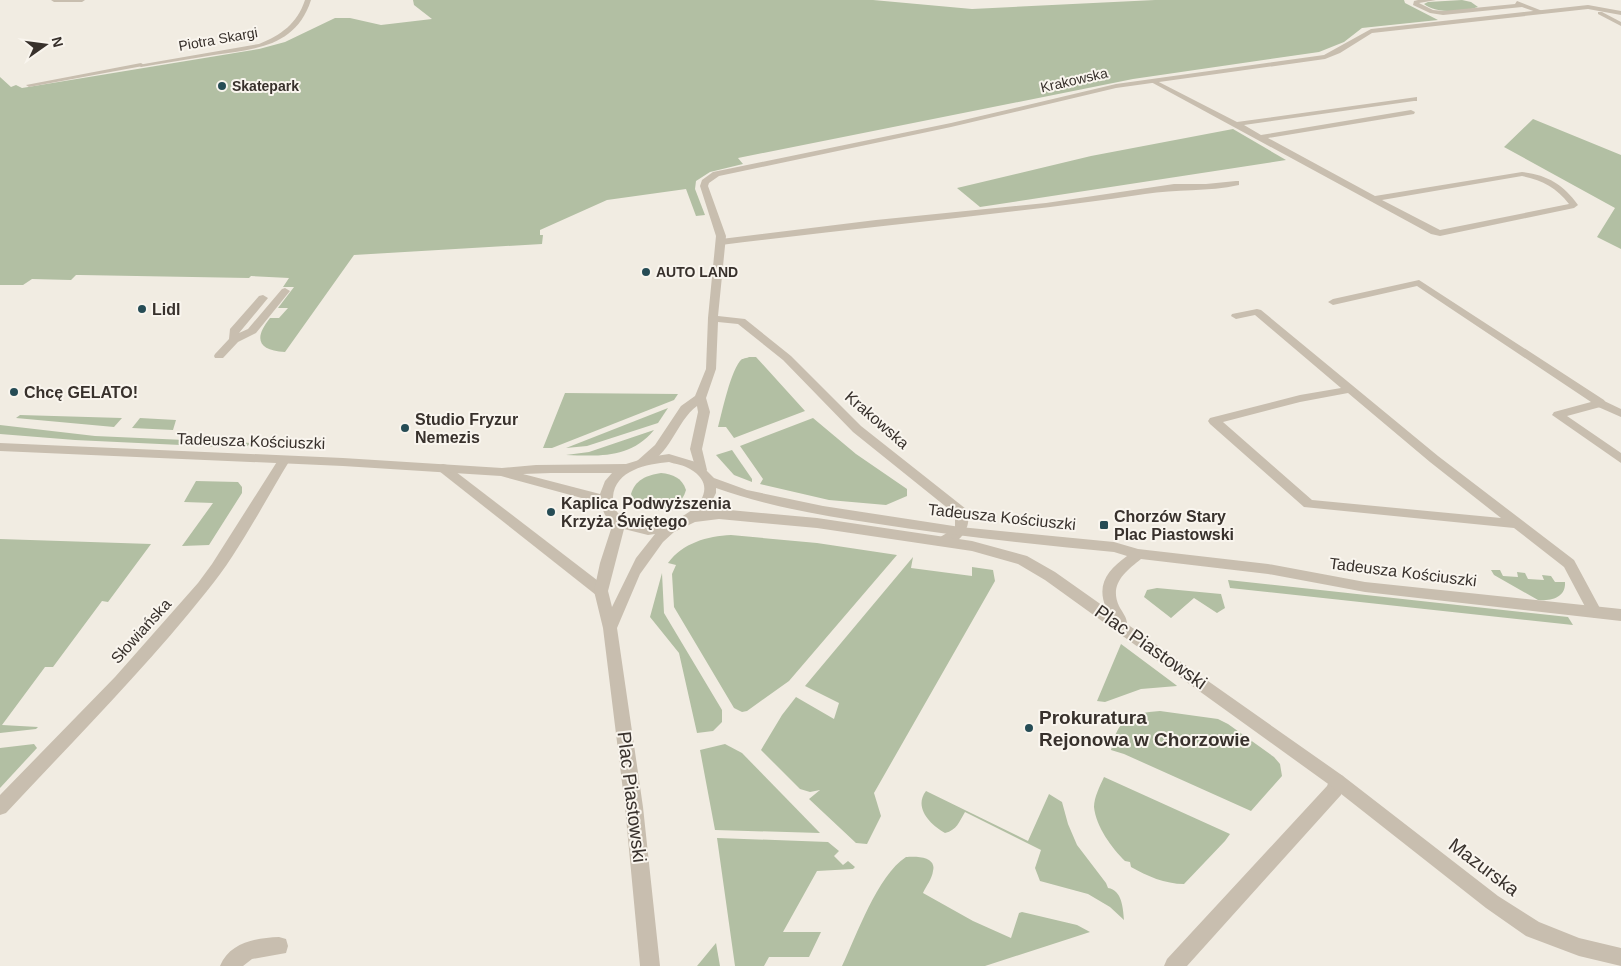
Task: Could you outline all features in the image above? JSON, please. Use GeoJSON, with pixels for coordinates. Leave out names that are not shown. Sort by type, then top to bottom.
{"type":"FeatureCollection","features":[{"type":"Feature","properties":{"kind":"street"},"geometry":{"type":"LineString","coordinates":[[54,0],[82,0]]}},
{"type":"Feature","properties":{"kind":"street","name":"Piotra Skargi"},"geometry":{"type":"LineString","coordinates":[[29,85],[251,48],[270,42],[296,26],[308,0]]}},
{"type":"Feature","properties":{"kind":"street"},"geometry":{"type":"LineString","coordinates":[[1433,0],[1416,2],[1415,4],[1432,12],[1442,13],[1523,5]]}},
{"type":"Feature","properties":{"kind":"street"},"geometry":{"type":"LineString","coordinates":[[1510,0],[1542,12]]}},
{"type":"Feature","properties":{"kind":"street"},"geometry":{"type":"LineString","coordinates":[[1572,0],[1621,24]]}},
{"type":"Feature","properties":{"kind":"street"},"geometry":{"type":"LineString","coordinates":[[1588,7],[1621,13]]}},
{"type":"Feature","properties":{"kind":"street","name":"Krakowska"},"geometry":{"type":"LineString","coordinates":[[642,461],[659,448],[685,409],[700,398],[711,369],[720,230],[704,188],[706,182],[716,174],[951,125],[1116,86],[1325,57],[1339,53],[1360,36],[1379,30],[1588,7]]}},
{"type":"Feature","properties":{"kind":"street"},"geometry":{"type":"LineString","coordinates":[[1152,81],[1236,124],[1373,199],[1434,232],[1440,233],[1574,205],[1563,189],[1539,176],[1522,174],[1373,199]]}},
{"type":"Feature","properties":{"kind":"street"},"geometry":{"type":"LineString","coordinates":[[1236,124],[1414,99]]}},
{"type":"Feature","properties":{"kind":"street"},"geometry":{"type":"LineString","coordinates":[[1260,137],[1411,112]]}},
{"type":"Feature","properties":{"kind":"street"},"geometry":{"type":"LineString","coordinates":[[720,242],[876,223],[1046,206],[1168,188],[1206,187],[1236,183]]}},
{"type":"Feature","properties":{"kind":"street"},"geometry":{"type":"LineString","coordinates":[[1333,302],[1419,283],[1600,402],[1621,413]]}},
{"type":"Feature","properties":{"kind":"street"},"geometry":{"type":"LineString","coordinates":[[219,356],[234,340],[252,331],[285,291]]}},
{"type":"Feature","properties":{"kind":"street"},"geometry":{"type":"LineString","coordinates":[[234,340],[234,331],[263,298]]}},
{"type":"Feature","properties":{"kind":"street"},"geometry":{"type":"LineString","coordinates":[[1236,316],[1257,312],[1434,459],[1568,564],[1595,612]]}},
{"type":"Feature","properties":{"kind":"street","name":"Krakowska"},"geometry":{"type":"LineString","coordinates":[[713,318],[741,321],[787,358],[857,429],[961,512],[963,527],[960,532]]}},
{"type":"Feature","properties":{"kind":"street"},"geometry":{"type":"LineString","coordinates":[[1351,389],[1300,399],[1214,421],[1309,504],[1519,524]]}},
{"type":"Feature","properties":{"kind":"street","name":"Krakowska"},"geometry":{"type":"LineString","coordinates":[[700,398],[704,412],[696,449],[701,470]]}},
{"type":"Feature","properties":{"kind":"street"},"geometry":{"type":"LineString","coordinates":[[1600,402],[1558,415],[1621,459]]}},
{"type":"Feature","properties":{"kind":"street","name":"Tadeusza Kościuszki"},"geometry":{"type":"LineString","coordinates":[[0,446],[501,472],[606,500]]}},
{"type":"Feature","properties":{"kind":"street"},"geometry":{"type":"LineString","coordinates":[[610,628],[632,576],[656,539],[670,528],[693,518],[707,504],[710,495],[709,481],[701,470],[691,464],[668,458],[642,461],[615,477],[608,488],[606,500],[610,512],[620,522],[634,528],[651,530],[670,528]]}},
{"type":"Feature","properties":{"kind":"street","name":"Słowiańska"},"geometry":{"type":"LineString","coordinates":[[0,807],[120,681],[203,587],[217,568],[284,460]]}},
{"type":"Feature","properties":{"kind":"street","name":"Tadeusza Kościuszki"},"geometry":{"type":"LineString","coordinates":[[501,472],[535,467],[628,468]]}},
{"type":"Feature","properties":{"kind":"street"},"geometry":{"type":"LineString","coordinates":[[443,468],[601,591]]}},
{"type":"Feature","properties":{"kind":"street","name":"Tadeusza Kościuszki"},"geometry":{"type":"LineString","coordinates":[[709,481],[745,494],[823,511],[960,532],[1114,547],[1138,554],[1268,569],[1365,587],[1621,615]]}},
{"type":"Feature","properties":{"kind":"street","name":"Tadeusza Kościuszki"},"geometry":{"type":"LineString","coordinates":[[693,518],[718,514],[817,523],[942,542]]}},
{"type":"Feature","properties":{"kind":"street","name":"Plac Piastowski"},"geometry":{"type":"LineString","coordinates":[[620,522],[607,563],[601,591],[610,628],[636,816],[650,966]]}},
{"type":"Feature","properties":{"kind":"street"},"geometry":{"type":"LineString","coordinates":[[942,542],[955,537],[960,532]]}},
{"type":"Feature","properties":{"kind":"street","name":"Plac Piastowski"},"geometry":{"type":"LineString","coordinates":[[942,542],[972,546],[1022,560],[1050,576],[1337,781]]}},
{"type":"Feature","properties":{"kind":"street"},"geometry":{"type":"LineString","coordinates":[[1125,629],[1108,600],[1107,590],[1115,572],[1138,554]]}},
{"type":"Feature","properties":{"kind":"street"},"geometry":{"type":"LineString","coordinates":[[1174,966],[1335,790],[1337,781]]}},
{"type":"Feature","properties":{"kind":"street","name":"Mazurska"},"geometry":{"type":"LineString","coordinates":[[1337,781],[1492,902],[1533,928],[1579,947],[1621,958]]}},
{"type":"Feature","properties":{"kind":"street"},"geometry":{"type":"LineString","coordinates":[[230,966],[242,953],[250,949],[279,946]]}},
{"type":"Feature","properties":{"kind":"green space"},"geometry":{"type":"Polygon","coordinates":[[[413,0],[873,0],[972,9],[1155,0],[1404,0],[1405,3],[1438,20],[1362,28],[1344,42],[1319,52],[1133,79],[738,158],[743,164],[710,172],[696,181],[695,189],[705,215],[696,216],[686,189],[607,200],[540,230],[540,235],[543,235],[542,244],[354,255],[285,352],[269,349],[264,346],[260,337],[270,318],[279,318],[288,308],[278,308],[294,287],[283,287],[289,278],[76,275],[71,280],[32,279],[23,285],[0,285],[0,77],[11,87],[16,85],[22,88],[259,49],[285,42],[335,18],[350,18],[381,25],[432,19],[414,5],[413,0]]]}},
{"type":"Feature","properties":{"kind":"green space"},"geometry":{"type":"Polygon","coordinates":[[[1462,0],[1471,2],[1478,7],[1465,10],[1443,11],[1424,4],[1428,2],[1462,0]]]}},
{"type":"Feature","properties":{"kind":"green space"},"geometry":{"type":"Polygon","coordinates":[[[1533,119],[1621,155],[1621,249],[1597,237],[1615,208],[1504,147],[1533,119]]]}},
{"type":"Feature","properties":{"kind":"green space"},"geometry":{"type":"Polygon","coordinates":[[[1233,129],[1286,160],[980,207],[957,188],[1091,156],[1233,129]]]}},
{"type":"Feature","properties":{"kind":"green space"},"geometry":{"type":"Polygon","coordinates":[[[756,357],[805,411],[734,438],[726,427],[718,427],[734,371],[742,359],[756,357]]]}},
{"type":"Feature","properties":{"kind":"green space"},"geometry":{"type":"Polygon","coordinates":[[[565,393],[678,394],[674,400],[552,448],[543,448],[565,393]]]}},
{"type":"Feature","properties":{"kind":"green space"},"geometry":{"type":"Polygon","coordinates":[[[668,408],[658,423],[587,446],[566,448],[668,408]]]}},
{"type":"Feature","properties":{"kind":"green space"},"geometry":{"type":"Polygon","coordinates":[[[20,415],[122,418],[114,427],[16,418],[20,415]]]}},
{"type":"Feature","properties":{"kind":"green space"},"geometry":{"type":"Polygon","coordinates":[[[140,418],[176,420],[173,430],[132,428],[140,418]]]}},
{"type":"Feature","properties":{"kind":"green space"},"geometry":{"type":"Polygon","coordinates":[[[813,418],[856,454],[907,489],[907,496],[886,505],[829,500],[760,484],[763,479],[740,446],[813,418]]]}},
{"type":"Feature","properties":{"kind":"green space"},"geometry":{"type":"Polygon","coordinates":[[[0,425],[95,436],[252,443],[244,448],[75,440],[0,434],[0,425]]]}},
{"type":"Feature","properties":{"kind":"green space"},"geometry":{"type":"Polygon","coordinates":[[[654,430],[635,446],[624,451],[590,456],[566,455],[589,452],[654,430]]]}},
{"type":"Feature","properties":{"kind":"green space"},"geometry":{"type":"Polygon","coordinates":[[[732,450],[752,479],[752,482],[734,475],[716,455],[732,450]]]}},
{"type":"Feature","properties":{"kind":"green space"},"geometry":{"type":"Polygon","coordinates":[[[661,473],[669,474],[682,482],[686,490],[683,497],[678,503],[665,510],[650,510],[636,505],[631,494],[635,485],[646,477],[661,473]]]}},
{"type":"Feature","properties":{"kind":"green space"},"geometry":{"type":"Polygon","coordinates":[[[196,481],[238,482],[242,487],[242,493],[209,545],[182,546],[213,503],[184,502],[196,481]]]}},
{"type":"Feature","properties":{"kind":"green space"},"geometry":{"type":"Polygon","coordinates":[[[731,535],[817,543],[897,555],[789,681],[747,711],[742,712],[734,708],[674,607],[672,574],[676,565],[668,563],[681,550],[696,542],[713,537],[731,535]]]}},
{"type":"Feature","properties":{"kind":"green space"},"geometry":{"type":"Polygon","coordinates":[[[0,539],[151,544],[108,602],[102,601],[53,667],[45,667],[2,725],[38,727],[36,729],[0,733],[0,539]]]}},
{"type":"Feature","properties":{"kind":"green space"},"geometry":{"type":"Polygon","coordinates":[[[913,557],[911,568],[972,576],[972,567],[993,570],[995,581],[874,793],[881,816],[867,844],[856,843],[809,799],[820,790],[810,792],[800,789],[761,750],[782,715],[796,697],[834,719],[839,703],[805,686],[913,557]]]}},
{"type":"Feature","properties":{"kind":"green space"},"geometry":{"type":"Polygon","coordinates":[[[1491,570],[1500,570],[1503,576],[1518,577],[1517,572],[1525,573],[1528,579],[1544,580],[1542,575],[1551,576],[1555,582],[1565,582],[1565,587],[1560,595],[1552,599],[1538,600],[1494,575],[1491,570]]]}},
{"type":"Feature","properties":{"kind":"green space"},"geometry":{"type":"Polygon","coordinates":[[[662,573],[664,613],[722,710],[722,722],[713,731],[697,733],[679,653],[650,617],[662,573]]]}},
{"type":"Feature","properties":{"kind":"green space"},"geometry":{"type":"Polygon","coordinates":[[[1228,580],[1568,617],[1573,625],[1230,588],[1228,580]]]}},
{"type":"Feature","properties":{"kind":"green space"},"geometry":{"type":"Polygon","coordinates":[[[1157,588],[1221,594],[1225,608],[1217,613],[1194,598],[1171,618],[1144,597],[1147,590],[1157,588]]]}},
{"type":"Feature","properties":{"kind":"green space"},"geometry":{"type":"Polygon","coordinates":[[[1121,644],[1177,686],[1141,689],[1105,702],[1097,701],[1121,644]]]}},
{"type":"Feature","properties":{"kind":"green space"},"geometry":{"type":"Polygon","coordinates":[[[1160,711],[1218,719],[1228,724],[1274,757],[1280,764],[1282,776],[1251,811],[1124,754],[1111,750],[1117,731],[1126,720],[1140,714],[1160,711]]]}},
{"type":"Feature","properties":{"kind":"green space"},"geometry":{"type":"Polygon","coordinates":[[[34,744],[37,748],[0,788],[0,748],[34,744]]]}},
{"type":"Feature","properties":{"kind":"green space"},"geometry":{"type":"Polygon","coordinates":[[[725,744],[742,753],[820,833],[715,830],[700,750],[725,744]]]}},
{"type":"Feature","properties":{"kind":"green space"},"geometry":{"type":"Polygon","coordinates":[[[1104,777],[1230,834],[1184,884],[1156,879],[1131,867],[1130,862],[1125,861],[1120,856],[1105,837],[1095,815],[1094,807],[1104,777]]]}},
{"type":"Feature","properties":{"kind":"green space"},"geometry":{"type":"Polygon","coordinates":[[[926,791],[1028,841],[1049,794],[1062,802],[1068,824],[1077,845],[1108,888],[1113,889],[1119,896],[1124,920],[1110,907],[1088,894],[1040,881],[1035,868],[1041,850],[965,812],[952,830],[945,833],[940,830],[929,821],[923,810],[923,797],[926,791]]]}},
{"type":"Feature","properties":{"kind":"green space"},"geometry":{"type":"Polygon","coordinates":[[[717,838],[828,842],[839,851],[834,856],[843,865],[848,861],[855,867],[853,869],[817,871],[783,932],[821,932],[809,957],[769,957],[764,966],[735,966],[717,838]]]}},
{"type":"Feature","properties":{"kind":"green space"},"geometry":{"type":"Polygon","coordinates":[[[906,857],[924,858],[932,862],[932,874],[923,893],[973,921],[1011,938],[1019,913],[1022,912],[1077,925],[1090,932],[985,966],[842,966],[877,892],[886,878],[906,857]]]}},
{"type":"Feature","properties":{"kind":"green space"},"geometry":{"type":"Polygon","coordinates":[[[716,943],[720,966],[697,966],[716,943]]]}},
{"type":"Feature","properties":{"kind":"place","name":"Skatepark"},"geometry":{"type":"Point","coordinates":[222,86]}},
{"type":"Feature","properties":{"kind":"place","name":"AUTO LAND"},"geometry":{"type":"Point","coordinates":[646,272]}},
{"type":"Feature","properties":{"kind":"place","name":"Lidl"},"geometry":{"type":"Point","coordinates":[142,309]}},
{"type":"Feature","properties":{"kind":"place","name":"Chcę GELATO!"},"geometry":{"type":"Point","coordinates":[14,392]}},
{"type":"Feature","properties":{"kind":"place","name":"Studio Fryzur Nemezis"},"geometry":{"type":"Point","coordinates":[405,428]}},
{"type":"Feature","properties":{"kind":"place","name":"Kaplica Podwyższenia Krzyża Świętego"},"geometry":{"type":"Point","coordinates":[551,512]}},
{"type":"Feature","properties":{"kind":"place","name":"Chorzów Stary Plac Piastowski"},"geometry":{"type":"Point","coordinates":[1104,525]}},
{"type":"Feature","properties":{"kind":"place","name":"Prokuratura Rejonowa w Chorzowie"},"geometry":{"type":"Point","coordinates":[1029,728]}}]}
